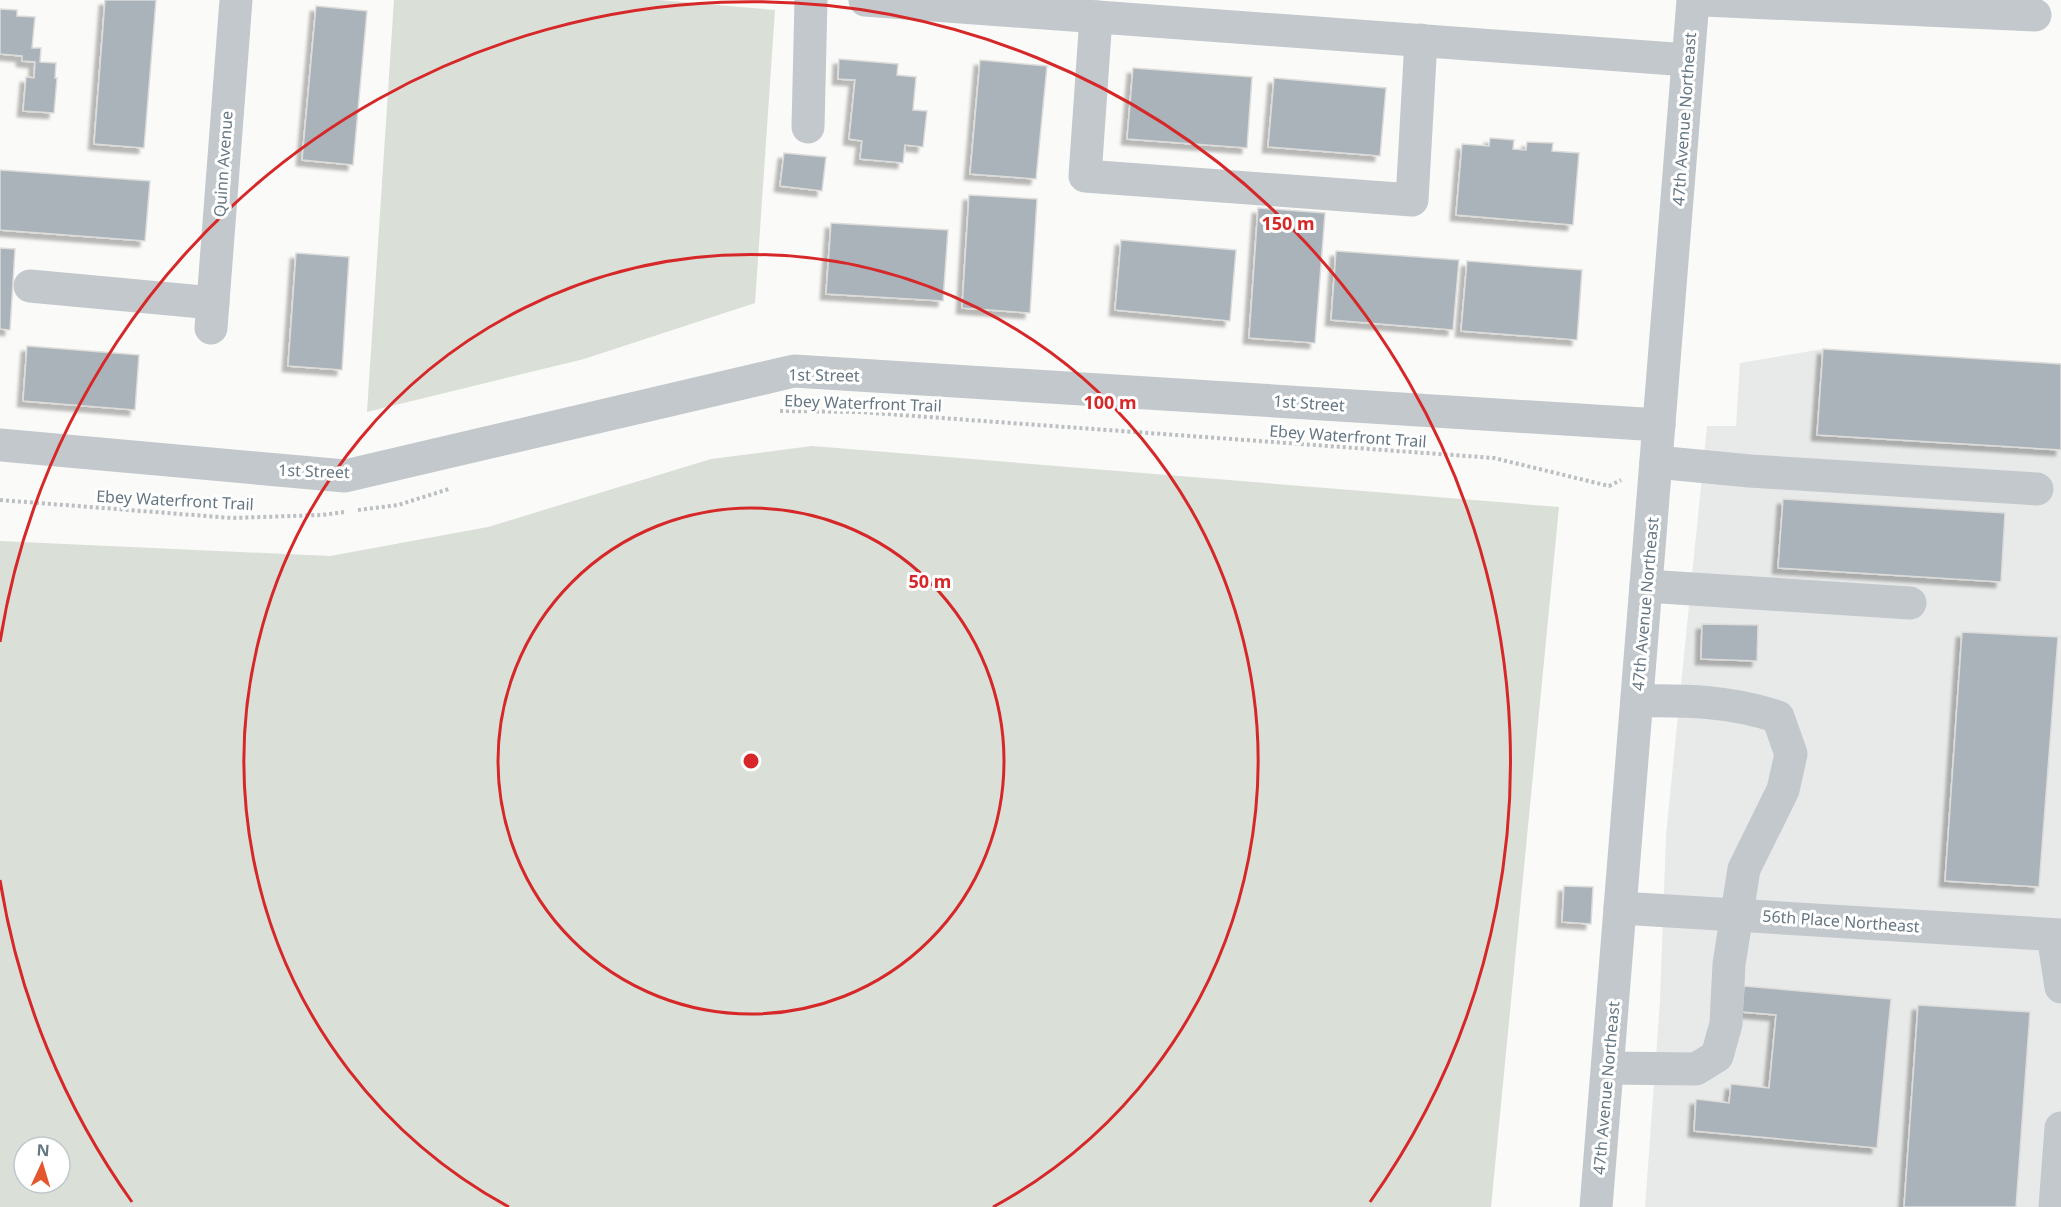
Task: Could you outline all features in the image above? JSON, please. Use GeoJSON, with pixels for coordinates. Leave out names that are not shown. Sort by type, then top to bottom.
{"type":"FeatureCollection","features":[{"type":"Feature","properties":{"kind":"street","name":"Quinn Avenue"},"geometry":{"type":"LineString","coordinates":[[30,286],[212,315],[236,0]]}},
{"type":"Feature","properties":{"kind":"street"},"geometry":{"type":"LineString","coordinates":[[808,127],[812,0]]}},
{"type":"Feature","properties":{"kind":"street"},"geometry":{"type":"LineString","coordinates":[[865,0],[920,2],[1688,60]]}},
{"type":"Feature","properties":{"kind":"street","name":"47th Avenue Northeast"},"geometry":{"type":"LineString","coordinates":[[1596,1207],[1693,0]]}},
{"type":"Feature","properties":{"kind":"street"},"geometry":{"type":"LineString","coordinates":[[1704,0],[2035,15]]}},
{"type":"Feature","properties":{"kind":"street"},"geometry":{"type":"LineString","coordinates":[[1096,17],[1084,176],[1412,200],[1421,40]]}},
{"type":"Feature","properties":{"kind":"street","name":"1st Street"},"geometry":{"type":"LineString","coordinates":[[0,445],[345,476],[794,371],[1659,425]]}},
{"type":"Feature","properties":{"kind":"street"},"geometry":{"type":"LineString","coordinates":[[1656,462],[1750,471],[2037,489]]}},
{"type":"Feature","properties":{"kind":"street"},"geometry":{"type":"LineString","coordinates":[[1646,586],[1910,603]]}},
{"type":"Feature","properties":{"kind":"street"},"geometry":{"type":"LineString","coordinates":[[1608,1068],[1696,1069],[1717,1056],[1726,1024],[1728,964],[1744,869],[1784,790],[1791,754],[1778,717],[1752,708],[1687,700],[1637,701]]}},
{"type":"Feature","properties":{"kind":"street","name":"56th Place Northeast"},"geometry":{"type":"LineString","coordinates":[[1620,908],[2057,935]]}},
{"type":"Feature","properties":{"kind":"street"},"geometry":{"type":"LineString","coordinates":[[2057,935],[2061,987]]}},
{"type":"Feature","properties":{"kind":"street"},"geometry":{"type":"LineString","coordinates":[[2055,1207],[2061,1128]]}},
{"type":"Feature","properties":{"kind":"path","name":"Ebey Waterfront Trail"},"geometry":{"type":"LineString","coordinates":[[779,411],[859,412],[1494,458],[1609,486],[1656,462]]}},
{"type":"Feature","properties":{"kind":"path","name":"Ebey Waterfront Trail"},"geometry":{"type":"LineString","coordinates":[[0,500],[232,518],[322,515],[398,505],[453,488]]}},
{"type":"Feature","properties":{"kind":"shaded area"},"geometry":{"type":"Polygon","coordinates":[[[394,0],[659,0],[775,10],[755,303],[584,359],[367,412],[394,0]]]}},
{"type":"Feature","properties":{"kind":"shaded area"},"geometry":{"type":"Polygon","coordinates":[[[1823,349],[2061,364],[2061,1207],[1645,1207],[1660,1001],[1666,835],[1707,426],[1736,426],[1740,363],[1823,349]]]}},
{"type":"Feature","properties":{"kind":"shaded area"},"geometry":{"type":"Polygon","coordinates":[[[812,446],[1559,507],[1491,1207],[0,1207],[0,541],[330,556],[488,527],[711,459],[812,446]]]}},
{"type":"Feature","properties":{"kind":"building"},"geometry":{"type":"Polygon","coordinates":[[[105,0],[156,0],[144,148],[94,144],[105,0]]]}},
{"type":"Feature","properties":{"kind":"building"},"geometry":{"type":"Polygon","coordinates":[[[316,6],[367,11],[353,165],[302,160],[316,6]]]}},
{"type":"Feature","properties":{"kind":"building"},"geometry":{"type":"Polygon","coordinates":[[[0,9],[17,10],[17,16],[35,17],[32,48],[41,48],[40,62],[56,63],[54,113],[23,111],[26,77],[34,78],[35,62],[22,61],[22,56],[0,54],[0,9]]]}},
{"type":"Feature","properties":{"kind":"building"},"geometry":{"type":"Polygon","coordinates":[[[839,59],[898,64],[897,75],[916,77],[913,110],[927,111],[923,147],[905,145],[903,163],[860,159],[862,141],[849,139],[855,80],[838,79],[839,59]]]}},
{"type":"Feature","properties":{"kind":"building"},"geometry":{"type":"Polygon","coordinates":[[[980,60],[1047,66],[1036,179],[970,174],[980,60]]]}},
{"type":"Feature","properties":{"kind":"building"},"geometry":{"type":"Polygon","coordinates":[[[1133,68],[1252,77],[1247,148],[1127,139],[1133,68]]]}},
{"type":"Feature","properties":{"kind":"building"},"geometry":{"type":"Polygon","coordinates":[[[1274,78],[1386,88],[1380,156],[1268,147],[1274,78]]]}},
{"type":"Feature","properties":{"kind":"building"},"geometry":{"type":"Polygon","coordinates":[[[1490,138],[1514,140],[1513,149],[1526,150],[1527,142],[1553,143],[1552,151],[1579,153],[1573,225],[1456,215],[1462,144],[1489,146],[1490,138]]]}},
{"type":"Feature","properties":{"kind":"building"},"geometry":{"type":"Polygon","coordinates":[[[784,153],[826,157],[822,191],[780,186],[784,153]]]}},
{"type":"Feature","properties":{"kind":"building"},"geometry":{"type":"Polygon","coordinates":[[[0,170],[150,181],[145,241],[0,230],[0,170]]]}},
{"type":"Feature","properties":{"kind":"building"},"geometry":{"type":"Polygon","coordinates":[[[969,195],[1037,199],[1030,313],[962,308],[969,195]]]}},
{"type":"Feature","properties":{"kind":"building"},"geometry":{"type":"Polygon","coordinates":[[[1258,208],[1325,213],[1315,343],[1249,338],[1258,208]]]}},
{"type":"Feature","properties":{"kind":"building"},"geometry":{"type":"Polygon","coordinates":[[[831,223],[948,230],[943,301],[826,294],[831,223]]]}},
{"type":"Feature","properties":{"kind":"building"},"geometry":{"type":"Polygon","coordinates":[[[1121,240],[1236,250],[1230,321],[1115,310],[1121,240]]]}},
{"type":"Feature","properties":{"kind":"building"},"geometry":{"type":"Polygon","coordinates":[[[0,248],[15,249],[10,330],[0,329],[0,248]]]}},
{"type":"Feature","properties":{"kind":"building"},"geometry":{"type":"Polygon","coordinates":[[[1336,251],[1459,260],[1453,330],[1331,320],[1336,251]]]}},
{"type":"Feature","properties":{"kind":"building"},"geometry":{"type":"Polygon","coordinates":[[[296,253],[349,257],[342,370],[288,366],[296,253]]]}},
{"type":"Feature","properties":{"kind":"building"},"geometry":{"type":"Polygon","coordinates":[[[1467,261],[1582,270],[1577,340],[1461,331],[1467,261]]]}},
{"type":"Feature","properties":{"kind":"building"},"geometry":{"type":"Polygon","coordinates":[[[27,346],[139,355],[135,410],[23,401],[27,346]]]}},
{"type":"Feature","properties":{"kind":"building"},"geometry":{"type":"Polygon","coordinates":[[[1823,349],[2061,364],[2061,450],[1817,435],[1823,349]]]}},
{"type":"Feature","properties":{"kind":"building"},"geometry":{"type":"Polygon","coordinates":[[[1783,499],[2005,513],[2001,582],[1778,568],[1783,499]]]}},
{"type":"Feature","properties":{"kind":"building"},"geometry":{"type":"Polygon","coordinates":[[[1702,624],[1758,625],[1757,661],[1701,659],[1702,624]]]}},
{"type":"Feature","properties":{"kind":"building"},"geometry":{"type":"Polygon","coordinates":[[[1962,632],[2058,637],[2039,887],[1945,881],[1962,632]]]}},
{"type":"Feature","properties":{"kind":"building"},"geometry":{"type":"Polygon","coordinates":[[[1564,886],[1593,887],[1591,924],[1562,922],[1564,886]]]}},
{"type":"Feature","properties":{"kind":"building"},"geometry":{"type":"Polygon","coordinates":[[[1744,986],[1891,999],[1877,1148],[1694,1131],[1696,1099],[1729,1103],[1731,1084],[1769,1088],[1776,1015],[1742,1012],[1744,986]]]}},
{"type":"Feature","properties":{"kind":"building"},"geometry":{"type":"Polygon","coordinates":[[[1918,1005],[2030,1012],[2016,1207],[1904,1207],[1918,1005]]]}}]}
